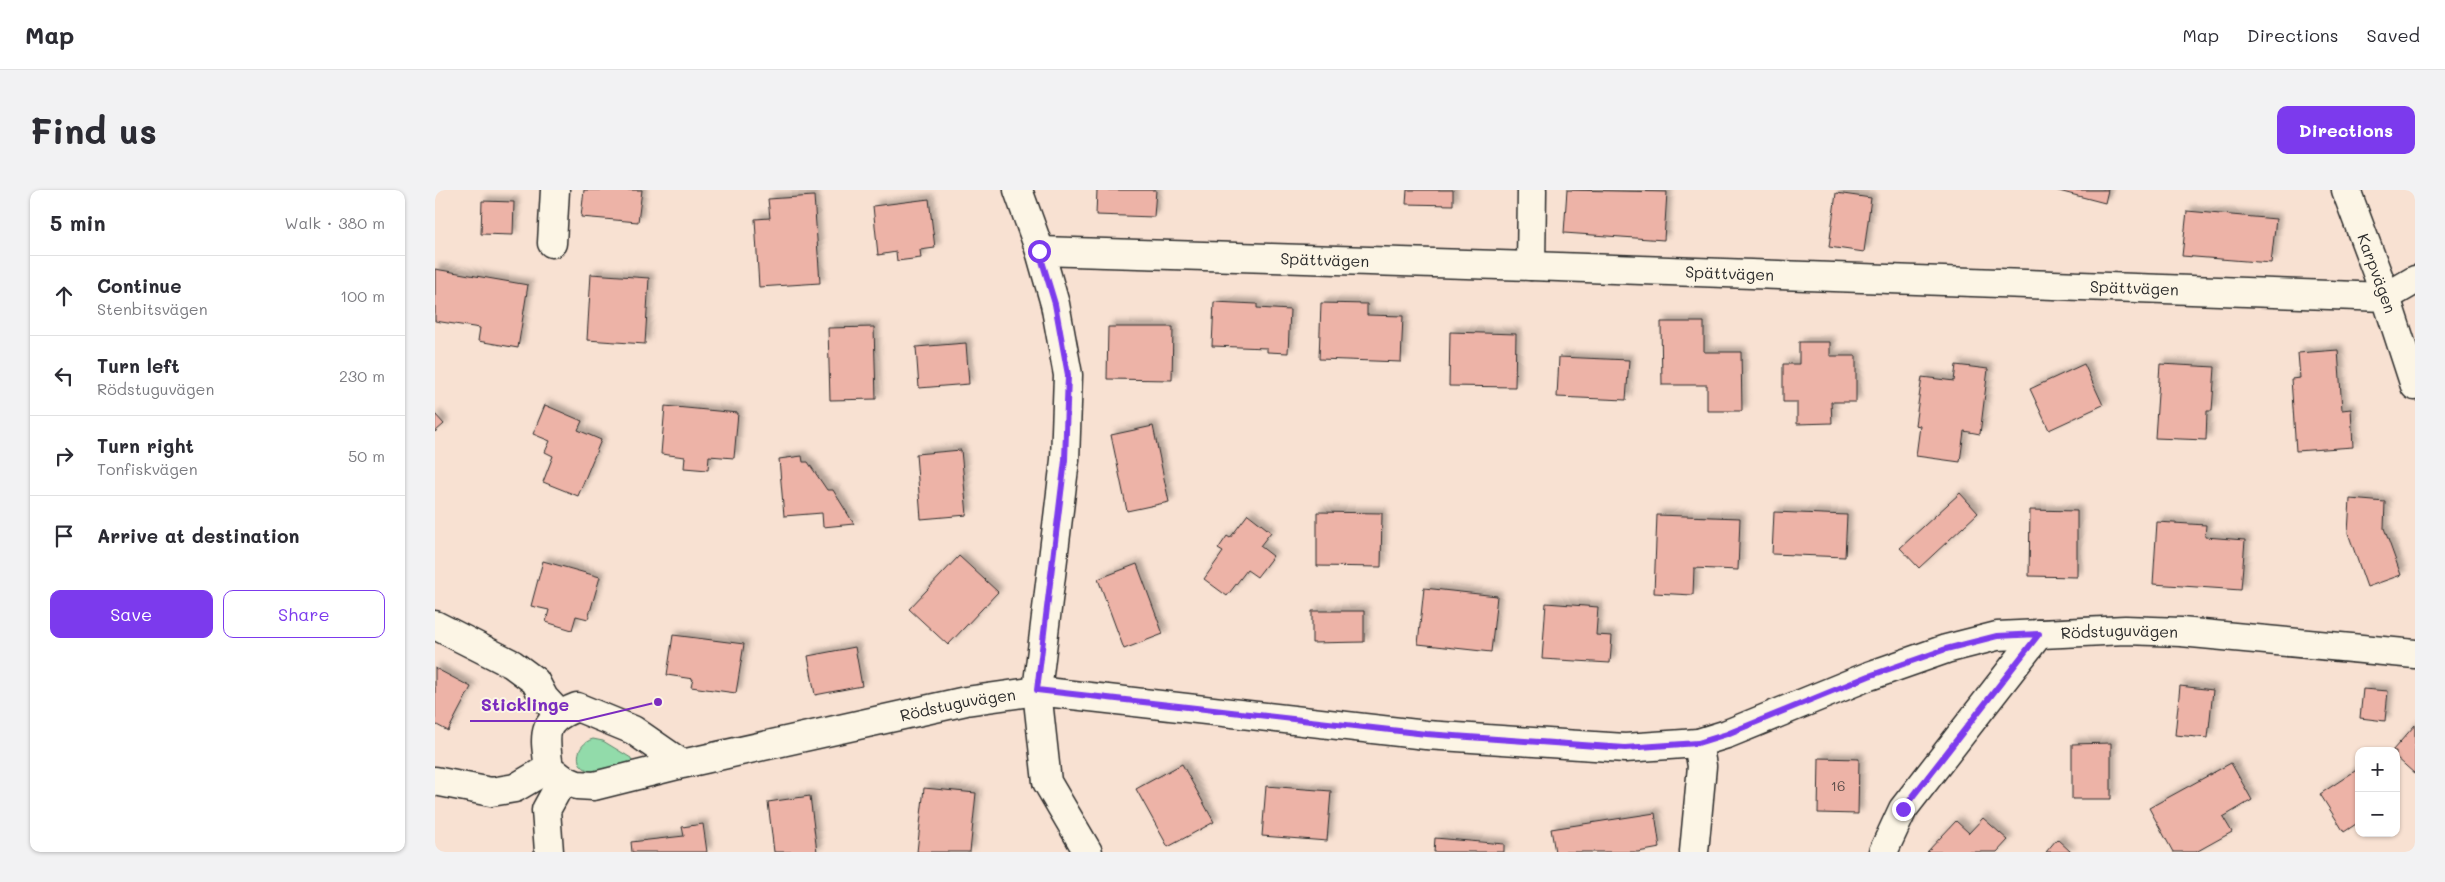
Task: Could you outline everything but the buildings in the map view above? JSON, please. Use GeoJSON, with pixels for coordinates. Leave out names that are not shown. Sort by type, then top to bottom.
{"type":"FeatureCollection","features":[{"type":"Feature","properties":{"kind":"street"},"geometry":{"type":"LineString","coordinates":[[553,243],[555,190]]}},
{"type":"Feature","properties":{"kind":"street"},"geometry":{"type":"LineString","coordinates":[[1018,190],[1055,304],[1068,375],[1065,460],[1037,690],[1047,782],[1088,852]]}},
{"type":"Feature","properties":{"kind":"street"},"geometry":{"type":"LineString","coordinates":[[1531,266],[1532,190]]}},
{"type":"Feature","properties":{"kind":"street","name":"Karpvägen"},"geometry":{"type":"LineString","coordinates":[[2346,190],[2386,297],[2415,386]]}},
{"type":"Feature","properties":{"kind":"street","name":"Spättvägen"},"geometry":{"type":"LineString","coordinates":[[1039,251],[1531,266],[2386,297]]}},
{"type":"Feature","properties":{"kind":"street"},"geometry":{"type":"LineString","coordinates":[[2386,297],[2415,280]]}},
{"type":"Feature","properties":{"kind":"street"},"geometry":{"type":"LineString","coordinates":[[435,625],[512,664],[535,681],[544,698],[559,714]]}},
{"type":"Feature","properties":{"kind":"street","name":"Rödstuguvägen"},"geometry":{"type":"LineString","coordinates":[[556,774],[577,785],[594,786],[682,764],[966,701],[1037,690],[1426,734],[1625,748],[1698,743],[1727,734],[1869,676],[1946,649],[1997,636],[2125,630],[2181,632],[2415,654]]}},
{"type":"Feature","properties":{"kind":"street"},"geometry":{"type":"LineString","coordinates":[[1883,852],[1903,809],[2039,634]]}},
{"type":"Feature","properties":{"kind":"street"},"geometry":{"type":"LineString","coordinates":[[549,852],[546,810],[556,774],[545,740],[549,725],[559,714],[577,707],[609,719],[633,730],[682,764]]}},
{"type":"Feature","properties":{"kind":"street"},"geometry":{"type":"LineString","coordinates":[[1694,852],[1702,766],[1698,743]]}},
{"type":"Feature","properties":{"kind":"street"},"geometry":{"type":"LineString","coordinates":[[435,780],[491,792],[515,788],[556,774]]}},
{"type":"Feature","properties":{"kind":"green space"},"geometry":{"type":"Polygon","coordinates":[[[593,739],[603,741],[631,758],[632,762],[603,770],[593,771],[586,769],[582,766],[578,756],[582,746],[593,739]]]}},
{"type":"Feature","properties":{"kind":"place","name":"Sticklinge"},"geometry":{"type":"Point","coordinates":[658,702]}},
{"type":"Feature","properties":{"kind":"route"},"geometry":{"type":"LineString","coordinates":[[1039,251],[1055,304],[1068,375],[1065,460],[1037,690],[1426,734],[1625,748],[1698,743],[1727,734],[1869,676],[1946,649],[1997,636],[2039,634],[1903,809]]}}]}
